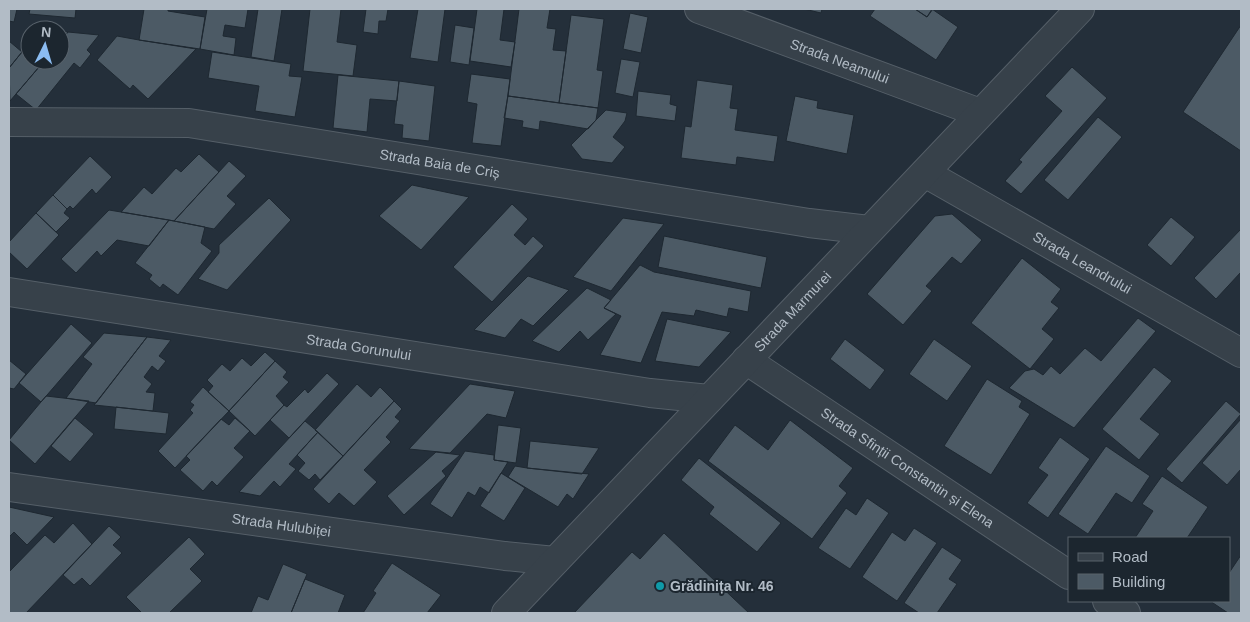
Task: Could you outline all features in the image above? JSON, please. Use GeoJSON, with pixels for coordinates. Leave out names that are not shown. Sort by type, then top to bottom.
{"type":"FeatureCollection","features":[{"type":"Feature","properties":{"kind":"street","name":"Strada Neamului"},"geometry":{"type":"LineString","coordinates":[[699,9],[980,113]]}},
{"type":"Feature","properties":{"kind":"street","name":"Strada Marmurei"},"geometry":{"type":"LineString","coordinates":[[506,613],[1080,9]]}},
{"type":"Feature","properties":{"kind":"street","name":"Strada Baia de Criș"},"geometry":{"type":"LineString","coordinates":[[9,122],[189,123],[799,222],[869,230]]}},
{"type":"Feature","properties":{"kind":"street","name":"Strada Leandrului"},"geometry":{"type":"LineString","coordinates":[[925,172],[1241,354]]}},
{"type":"Feature","properties":{"kind":"street","name":"Strada Gorunului"},"geometry":{"type":"LineString","coordinates":[[9,292],[640,391],[709,400]]}},
{"type":"Feature","properties":{"kind":"street","name":"Strada Sfinții Constantin și Elena"},"geometry":{"type":"LineString","coordinates":[[746,360],[1068,574]]}},
{"type":"Feature","properties":{"kind":"street","name":"Strada Hulubiței"},"geometry":{"type":"LineString","coordinates":[[9,487],[495,555],[555,561]]}},
{"type":"Feature","properties":{"kind":"street"},"geometry":{"type":"LineString","coordinates":[[1109,602],[1126,613]]}},
{"type":"Feature","properties":{"kind":"building"},"geometry":{"type":"Polygon","coordinates":[[[9,9],[17,9],[14,22],[9,21],[9,9]]]}},
{"type":"Feature","properties":{"kind":"building"},"geometry":{"type":"Polygon","coordinates":[[[30,9],[76,9],[75,18],[29,14],[30,9]]]}},
{"type":"Feature","properties":{"kind":"building"},"geometry":{"type":"Polygon","coordinates":[[[144,9],[168,9],[168,11],[205,17],[200,49],[139,40],[144,9]]]}},
{"type":"Feature","properties":{"kind":"building"},"geometry":{"type":"Polygon","coordinates":[[[207,9],[248,9],[245,28],[225,25],[223,36],[236,38],[234,55],[200,49],[207,9]]]}},
{"type":"Feature","properties":{"kind":"building"},"geometry":{"type":"Polygon","coordinates":[[[258,9],[282,9],[274,61],[251,57],[258,9]]]}},
{"type":"Feature","properties":{"kind":"building"},"geometry":{"type":"Polygon","coordinates":[[[310,9],[341,9],[337,42],[357,45],[353,76],[303,71],[310,9]]]}},
{"type":"Feature","properties":{"kind":"building"},"geometry":{"type":"Polygon","coordinates":[[[366,9],[388,9],[386,21],[379,21],[378,34],[363,32],[366,9]]]}},
{"type":"Feature","properties":{"kind":"building"},"geometry":{"type":"Polygon","coordinates":[[[418,9],[445,9],[438,62],[410,58],[418,9]]]}},
{"type":"Feature","properties":{"kind":"building"},"geometry":{"type":"Polygon","coordinates":[[[477,9],[504,9],[500,40],[515,42],[511,67],[470,61],[477,9]]]}},
{"type":"Feature","properties":{"kind":"building"},"geometry":{"type":"Polygon","coordinates":[[[519,9],[550,9],[547,28],[556,29],[553,50],[566,51],[559,103],[508,96],[519,9]]]}},
{"type":"Feature","properties":{"kind":"building"},"geometry":{"type":"Polygon","coordinates":[[[804,9],[822,9],[821,13],[804,9]]]}},
{"type":"Feature","properties":{"kind":"building"},"geometry":{"type":"Polygon","coordinates":[[[875,9],[915,9],[927,17],[932,9],[958,27],[936,60],[870,16],[875,9]]]}},
{"type":"Feature","properties":{"kind":"building"},"geometry":{"type":"Polygon","coordinates":[[[915,9],[933,9],[927,17],[915,9]]]}},
{"type":"Feature","properties":{"kind":"building"},"geometry":{"type":"Polygon","coordinates":[[[630,13],[648,17],[641,53],[623,49],[630,13]]]}},
{"type":"Feature","properties":{"kind":"building"},"geometry":{"type":"Polygon","coordinates":[[[571,15],[604,19],[597,70],[603,71],[598,108],[559,103],[571,15]]]}},
{"type":"Feature","properties":{"kind":"building"},"geometry":{"type":"Polygon","coordinates":[[[455,25],[474,28],[469,65],[450,62],[455,25]]]}},
{"type":"Feature","properties":{"kind":"building"},"geometry":{"type":"Polygon","coordinates":[[[1241,25],[1241,151],[1183,112],[1241,25]]]}},
{"type":"Feature","properties":{"kind":"building"},"geometry":{"type":"Polygon","coordinates":[[[70,32],[99,35],[87,50],[91,54],[80,68],[74,63],[70,68],[70,32]]]}},
{"type":"Feature","properties":{"kind":"building"},"geometry":{"type":"Polygon","coordinates":[[[117,36],[196,49],[148,99],[133,85],[130,89],[97,60],[117,36]]]}},
{"type":"Feature","properties":{"kind":"building"},"geometry":{"type":"Polygon","coordinates":[[[9,41],[20,50],[20,54],[9,68],[9,41]]]}},
{"type":"Feature","properties":{"kind":"building"},"geometry":{"type":"Polygon","coordinates":[[[212,52],[291,64],[289,76],[302,77],[295,117],[255,111],[259,86],[208,78],[212,52]]]}},
{"type":"Feature","properties":{"kind":"building"},"geometry":{"type":"Polygon","coordinates":[[[20,54],[20,70],[36,70],[10,101],[9,68],[20,54]]]}},
{"type":"Feature","properties":{"kind":"building"},"geometry":{"type":"Polygon","coordinates":[[[621,59],[640,62],[633,97],[615,93],[621,59]]]}},
{"type":"Feature","properties":{"kind":"building"},"geometry":{"type":"Polygon","coordinates":[[[1072,67],[1107,98],[1021,194],[1005,181],[1022,162],[1019,160],[1062,111],[1045,96],[1072,67]]]}},
{"type":"Feature","properties":{"kind":"building"},"geometry":{"type":"Polygon","coordinates":[[[36,70],[68,70],[36,110],[16,94],[36,70]]]}},
{"type":"Feature","properties":{"kind":"building"},"geometry":{"type":"Polygon","coordinates":[[[471,74],[510,79],[501,146],[472,143],[477,104],[467,102],[471,74]]]}},
{"type":"Feature","properties":{"kind":"building"},"geometry":{"type":"Polygon","coordinates":[[[338,75],[399,81],[397,101],[370,99],[367,132],[333,128],[338,75]]]}},
{"type":"Feature","properties":{"kind":"building"},"geometry":{"type":"Polygon","coordinates":[[[697,80],[733,85],[730,108],[738,109],[735,130],[778,136],[774,162],[737,157],[736,165],[681,158],[685,126],[691,127],[697,80]]]}},
{"type":"Feature","properties":{"kind":"building"},"geometry":{"type":"Polygon","coordinates":[[[399,81],[435,86],[429,141],[402,138],[403,125],[394,124],[399,81]]]}},
{"type":"Feature","properties":{"kind":"building"},"geometry":{"type":"Polygon","coordinates":[[[638,91],[671,95],[670,104],[677,106],[675,121],[636,116],[638,91]]]}},
{"type":"Feature","properties":{"kind":"building"},"geometry":{"type":"Polygon","coordinates":[[[508,96],[598,108],[596,120],[588,129],[540,121],[539,130],[522,127],[523,121],[504,118],[508,96]]]}},
{"type":"Feature","properties":{"kind":"building"},"geometry":{"type":"Polygon","coordinates":[[[795,96],[818,101],[817,108],[854,115],[847,154],[786,141],[795,96]]]}},
{"type":"Feature","properties":{"kind":"building"},"geometry":{"type":"Polygon","coordinates":[[[606,110],[627,113],[625,121],[613,137],[625,147],[612,163],[582,159],[571,145],[606,110]]]}},
{"type":"Feature","properties":{"kind":"building"},"geometry":{"type":"Polygon","coordinates":[[[1098,117],[1122,137],[1068,200],[1044,180],[1098,117]]]}},
{"type":"Feature","properties":{"kind":"building"},"geometry":{"type":"Polygon","coordinates":[[[199,154],[219,172],[174,221],[121,212],[144,187],[152,194],[176,168],[181,172],[199,154]]]}},
{"type":"Feature","properties":{"kind":"building"},"geometry":{"type":"Polygon","coordinates":[[[90,156],[112,177],[96,194],[92,189],[73,209],[70,206],[67,209],[53,195],[90,156]]]}},
{"type":"Feature","properties":{"kind":"building"},"geometry":{"type":"Polygon","coordinates":[[[229,161],[246,176],[227,196],[236,204],[214,229],[174,221],[229,161]]]}},
{"type":"Feature","properties":{"kind":"building"},"geometry":{"type":"Polygon","coordinates":[[[412,185],[469,197],[421,250],[379,216],[412,185]]]}},
{"type":"Feature","properties":{"kind":"building"},"geometry":{"type":"Polygon","coordinates":[[[53,195],[67,209],[64,213],[70,218],[56,232],[36,213],[53,195]]]}},
{"type":"Feature","properties":{"kind":"building"},"geometry":{"type":"Polygon","coordinates":[[[269,198],[291,220],[227,290],[198,279],[219,253],[219,245],[269,198]]]}},
{"type":"Feature","properties":{"kind":"building"},"geometry":{"type":"Polygon","coordinates":[[[512,204],[528,219],[514,235],[525,245],[533,236],[544,246],[492,302],[453,267],[512,204]]]}},
{"type":"Feature","properties":{"kind":"building"},"geometry":{"type":"Polygon","coordinates":[[[109,210],[169,220],[149,246],[117,240],[101,256],[97,251],[76,273],[61,259],[109,210]]]}},
{"type":"Feature","properties":{"kind":"building"},"geometry":{"type":"Polygon","coordinates":[[[36,213],[59,235],[27,269],[9,252],[9,242],[36,213]]]}},
{"type":"Feature","properties":{"kind":"building"},"geometry":{"type":"Polygon","coordinates":[[[952,214],[982,240],[961,264],[952,257],[926,286],[932,291],[903,325],[867,294],[935,216],[952,214]]]}},
{"type":"Feature","properties":{"kind":"building"},"geometry":{"type":"Polygon","coordinates":[[[1171,217],[1195,237],[1171,266],[1147,245],[1171,217]]]}},
{"type":"Feature","properties":{"kind":"building"},"geometry":{"type":"Polygon","coordinates":[[[623,218],[664,224],[611,291],[573,277],[623,218]]]}},
{"type":"Feature","properties":{"kind":"building"},"geometry":{"type":"Polygon","coordinates":[[[169,220],[205,227],[201,243],[212,251],[178,295],[163,284],[160,288],[149,279],[152,275],[135,263],[169,220]]]}},
{"type":"Feature","properties":{"kind":"building"},"geometry":{"type":"Polygon","coordinates":[[[1241,229],[1241,272],[1216,299],[1194,278],[1241,229]]]}},
{"type":"Feature","properties":{"kind":"building"},"geometry":{"type":"Polygon","coordinates":[[[664,236],[767,257],[761,288],[658,267],[664,236]]]}},
{"type":"Feature","properties":{"kind":"building"},"geometry":{"type":"Polygon","coordinates":[[[1022,258],[1061,289],[1051,302],[1059,308],[1042,329],[1054,339],[1030,369],[971,323],[1022,258]]]}},
{"type":"Feature","properties":{"kind":"building"},"geometry":{"type":"Polygon","coordinates":[[[640,265],[654,272],[751,291],[748,312],[729,308],[727,317],[696,310],[694,316],[662,312],[641,363],[600,355],[621,316],[604,308],[640,265]]]}},
{"type":"Feature","properties":{"kind":"building"},"geometry":{"type":"Polygon","coordinates":[[[528,276],[569,290],[533,326],[521,319],[505,338],[474,330],[528,276]]]}},
{"type":"Feature","properties":{"kind":"building"},"geometry":{"type":"Polygon","coordinates":[[[587,288],[611,300],[604,308],[616,314],[588,340],[580,331],[559,352],[532,341],[587,288]]]}},
{"type":"Feature","properties":{"kind":"building"},"geometry":{"type":"Polygon","coordinates":[[[1138,318],[1156,331],[1074,428],[1009,388],[1025,371],[1034,369],[1043,375],[1051,366],[1060,374],[1085,348],[1101,361],[1138,318]]]}},
{"type":"Feature","properties":{"kind":"building"},"geometry":{"type":"Polygon","coordinates":[[[667,319],[731,332],[699,367],[655,361],[667,319]]]}},
{"type":"Feature","properties":{"kind":"building"},"geometry":{"type":"Polygon","coordinates":[[[71,324],[92,343],[41,402],[19,383],[71,324]]]}},
{"type":"Feature","properties":{"kind":"building"},"geometry":{"type":"Polygon","coordinates":[[[104,333],[147,337],[96,403],[66,398],[92,364],[83,357],[104,333]]]}},
{"type":"Feature","properties":{"kind":"building"},"geometry":{"type":"Polygon","coordinates":[[[147,337],[171,340],[159,356],[166,361],[158,371],[152,366],[144,377],[152,384],[146,392],[155,393],[153,411],[94,405],[147,337]]]}},
{"type":"Feature","properties":{"kind":"building"},"geometry":{"type":"Polygon","coordinates":[[[845,339],[885,370],[870,390],[830,359],[845,339]]]}},
{"type":"Feature","properties":{"kind":"building"},"geometry":{"type":"Polygon","coordinates":[[[934,339],[972,366],[947,401],[909,374],[934,339]]]}},
{"type":"Feature","properties":{"kind":"building"},"geometry":{"type":"Polygon","coordinates":[[[265,352],[275,361],[229,411],[208,392],[213,386],[207,380],[222,364],[230,371],[242,358],[251,366],[265,352]]]}},
{"type":"Feature","properties":{"kind":"building"},"geometry":{"type":"Polygon","coordinates":[[[9,360],[26,374],[14,389],[9,388],[9,360]]]}},
{"type":"Feature","properties":{"kind":"building"},"geometry":{"type":"Polygon","coordinates":[[[275,361],[287,372],[283,377],[289,382],[276,396],[284,405],[255,436],[229,411],[275,361]]]}},
{"type":"Feature","properties":{"kind":"building"},"geometry":{"type":"Polygon","coordinates":[[[1154,367],[1172,381],[1140,419],[1160,434],[1139,460],[1102,429],[1154,367]]]}},
{"type":"Feature","properties":{"kind":"building"},"geometry":{"type":"Polygon","coordinates":[[[327,373],[339,384],[289,438],[270,420],[284,405],[287,407],[305,389],[308,393],[327,373]]]}},
{"type":"Feature","properties":{"kind":"building"},"geometry":{"type":"Polygon","coordinates":[[[987,379],[1022,401],[1019,407],[1030,414],[991,475],[944,446],[987,379]]]}},
{"type":"Feature","properties":{"kind":"building"},"geometry":{"type":"Polygon","coordinates":[[[357,384],[371,397],[380,387],[394,401],[343,456],[315,430],[357,384]]]}},
{"type":"Feature","properties":{"kind":"building"},"geometry":{"type":"Polygon","coordinates":[[[470,384],[515,391],[506,418],[487,414],[450,453],[409,449],[470,384]]]}},
{"type":"Feature","properties":{"kind":"building"},"geometry":{"type":"Polygon","coordinates":[[[203,387],[229,411],[175,468],[158,451],[193,413],[190,410],[194,405],[190,402],[203,387]]]}},
{"type":"Feature","properties":{"kind":"building"},"geometry":{"type":"Polygon","coordinates":[[[46,396],[89,401],[35,464],[9,440],[46,396]]]}},
{"type":"Feature","properties":{"kind":"building"},"geometry":{"type":"Polygon","coordinates":[[[394,401],[402,409],[395,417],[400,421],[386,437],[391,442],[364,470],[377,482],[354,506],[339,493],[329,504],[313,489],[394,401]]]}},
{"type":"Feature","properties":{"kind":"building"},"geometry":{"type":"Polygon","coordinates":[[[1226,401],[1241,414],[1182,483],[1166,469],[1226,401]]]}},
{"type":"Feature","properties":{"kind":"building"},"geometry":{"type":"Polygon","coordinates":[[[116,407],[169,413],[166,434],[114,429],[116,407]]]}},
{"type":"Feature","properties":{"kind":"building"},"geometry":{"type":"Polygon","coordinates":[[[75,418],[94,434],[70,462],[51,446],[75,418]]]}},
{"type":"Feature","properties":{"kind":"building"},"geometry":{"type":"Polygon","coordinates":[[[235,418],[250,431],[234,448],[244,457],[217,486],[212,481],[203,491],[180,470],[190,460],[186,456],[221,419],[229,425],[235,418]]]}},
{"type":"Feature","properties":{"kind":"building"},"geometry":{"type":"Polygon","coordinates":[[[1241,419],[1241,469],[1227,485],[1202,463],[1241,419]]]}},
{"type":"Feature","properties":{"kind":"building"},"geometry":{"type":"Polygon","coordinates":[[[790,420],[853,468],[839,486],[847,493],[812,539],[708,461],[735,425],[768,450],[790,420]]]}},
{"type":"Feature","properties":{"kind":"building"},"geometry":{"type":"Polygon","coordinates":[[[305,421],[318,432],[289,464],[296,469],[280,487],[274,481],[260,496],[239,492],[305,421]]]}},
{"type":"Feature","properties":{"kind":"building"},"geometry":{"type":"Polygon","coordinates":[[[498,425],[521,428],[516,463],[494,460],[498,425]]]}},
{"type":"Feature","properties":{"kind":"building"},"geometry":{"type":"Polygon","coordinates":[[[318,432],[343,456],[320,480],[315,474],[309,480],[298,471],[305,463],[297,455],[318,432]]]}},
{"type":"Feature","properties":{"kind":"building"},"geometry":{"type":"Polygon","coordinates":[[[1060,437],[1090,459],[1048,518],[1027,503],[1048,475],[1038,468],[1060,437]]]}},
{"type":"Feature","properties":{"kind":"building"},"geometry":{"type":"Polygon","coordinates":[[[530,441],[599,448],[582,474],[527,468],[530,441]]]}},
{"type":"Feature","properties":{"kind":"building"},"geometry":{"type":"Polygon","coordinates":[[[1106,446],[1150,476],[1132,503],[1116,493],[1088,534],[1058,514],[1106,446]]]}},
{"type":"Feature","properties":{"kind":"building"},"geometry":{"type":"Polygon","coordinates":[[[465,451],[494,455],[494,460],[508,462],[489,493],[480,487],[475,496],[468,492],[452,518],[430,504],[465,451]]]}},
{"type":"Feature","properties":{"kind":"building"},"geometry":{"type":"Polygon","coordinates":[[[436,452],[460,455],[442,471],[446,476],[404,515],[387,496],[436,452]]]}},
{"type":"Feature","properties":{"kind":"building"},"geometry":{"type":"Polygon","coordinates":[[[699,458],[781,523],[757,552],[709,514],[714,507],[681,480],[699,458]]]}},
{"type":"Feature","properties":{"kind":"building"},"geometry":{"type":"Polygon","coordinates":[[[515,466],[589,474],[573,499],[567,494],[558,507],[508,477],[515,466]]]}},
{"type":"Feature","properties":{"kind":"building"},"geometry":{"type":"Polygon","coordinates":[[[501,473],[525,488],[504,521],[480,506],[501,473]]]}},
{"type":"Feature","properties":{"kind":"building"},"geometry":{"type":"Polygon","coordinates":[[[1162,476],[1208,507],[1188,537],[1136,537],[1153,511],[1142,504],[1162,476]]]}},
{"type":"Feature","properties":{"kind":"building"},"geometry":{"type":"Polygon","coordinates":[[[867,498],[889,513],[850,569],[818,548],[846,508],[856,515],[867,498]]]}},
{"type":"Feature","properties":{"kind":"building"},"geometry":{"type":"Polygon","coordinates":[[[9,507],[54,517],[27,545],[14,532],[9,537],[9,507]]]}},
{"type":"Feature","properties":{"kind":"building"},"geometry":{"type":"Polygon","coordinates":[[[73,523],[92,544],[26,613],[9,613],[9,572],[45,535],[54,543],[73,523]]]}},
{"type":"Feature","properties":{"kind":"building"},"geometry":{"type":"Polygon","coordinates":[[[109,526],[121,537],[113,545],[122,553],[90,586],[82,578],[74,585],[63,575],[109,526]]]}},
{"type":"Feature","properties":{"kind":"building"},"geometry":{"type":"Polygon","coordinates":[[[914,528],[937,543],[897,601],[862,577],[892,532],[905,541],[914,528]]]}},
{"type":"Feature","properties":{"kind":"building","name":"Grădinița Nr. 46"},"geometry":{"type":"Polygon","coordinates":[[[664,533],[749,613],[574,613],[632,552],[640,559],[664,533]]]}},
{"type":"Feature","properties":{"kind":"building"},"geometry":{"type":"Polygon","coordinates":[[[189,537],[205,554],[190,569],[202,581],[169,613],[142,613],[126,597],[189,537]]]}},
{"type":"Feature","properties":{"kind":"building"},"geometry":{"type":"Polygon","coordinates":[[[942,547],[962,560],[949,579],[957,584],[937,613],[919,613],[904,603],[942,547]]]}},
{"type":"Feature","properties":{"kind":"building"},"geometry":{"type":"Polygon","coordinates":[[[1241,555],[1241,613],[1228,613],[1212,602],[1230,602],[1230,572],[1241,555]]]}},
{"type":"Feature","properties":{"kind":"building"},"geometry":{"type":"Polygon","coordinates":[[[392,563],[441,595],[427,613],[363,613],[376,593],[373,591],[392,563]]]}},
{"type":"Feature","properties":{"kind":"building"},"geometry":{"type":"Polygon","coordinates":[[[283,564],[307,574],[291,613],[251,613],[258,596],[268,600],[283,564]]]}},
{"type":"Feature","properties":{"kind":"building"},"geometry":{"type":"Polygon","coordinates":[[[305,579],[345,595],[338,613],[291,613],[305,579]]]}},
{"type":"Feature","properties":{"kind":"place","name":"Grădinița Nr. 46"},"geometry":{"type":"Point","coordinates":[660,586]}}]}
